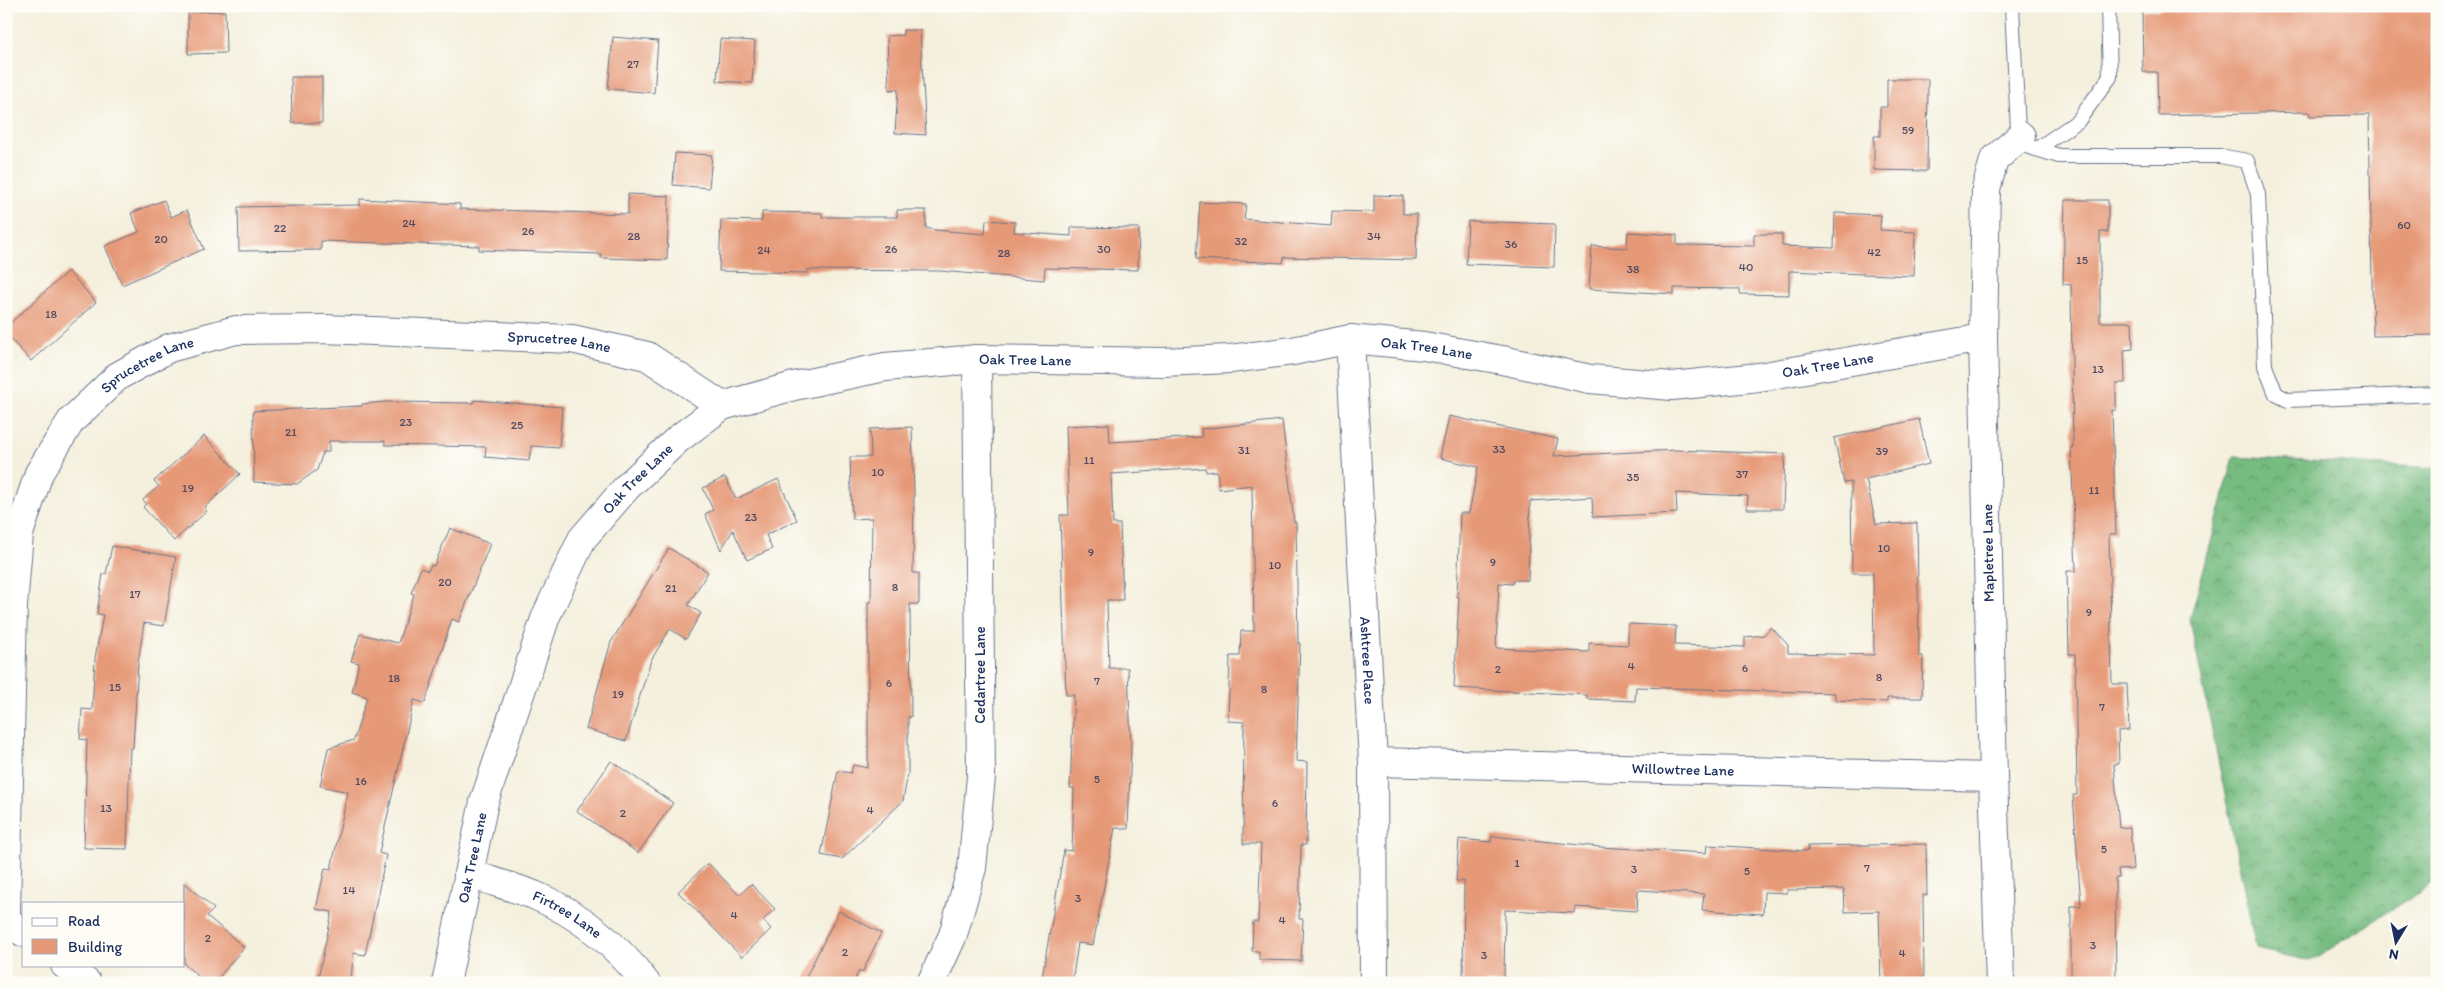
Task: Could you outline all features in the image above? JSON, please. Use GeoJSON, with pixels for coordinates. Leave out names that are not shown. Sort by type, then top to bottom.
{"type":"FeatureCollection","features":[{"type":"Feature","properties":{"kind":"street","name":"Mapletree Lane"},"geometry":{"type":"LineString","coordinates":[[2000,983],[1993,777],[1984,338],[1986,188],[1994,160],[2029,143]]}},
{"type":"Feature","properties":{"kind":"street","name":"Sprucetree Lane"},"geometry":{"type":"LineString","coordinates":[[6,912],[13,606],[19,534],[39,473],[71,421],[118,376],[169,348],[236,330],[324,329],[572,339],[647,356],[722,406]]}},
{"type":"Feature","properties":{"kind":"street","name":"Oak Tree Lane"},"geometry":{"type":"LineString","coordinates":[[446,983],[484,802],[514,706],[546,616],[582,539],[627,487],[672,445],[722,406],[794,386],[885,367],[978,359],[1162,362],[1230,359],[1293,351],[1350,339],[1433,348],[1502,360],[1590,379],[1672,386],[1759,377],[1984,338]]}},
{"type":"Feature","properties":{"kind":"street","name":"Ashtree Place"},"geometry":{"type":"LineString","coordinates":[[1350,339],[1373,762],[1374,983]]}},
{"type":"Feature","properties":{"kind":"street","name":"Cedartree Lane"},"geometry":{"type":"LineString","coordinates":[[931,983],[953,935],[972,868],[981,777],[978,359]]}},
{"type":"Feature","properties":{"kind":"street","name":"Willowtree Lane"},"geometry":{"type":"LineString","coordinates":[[1373,762],[1993,777]]}},
{"type":"Feature","properties":{"kind":"street","name":"Firtree Lane"},"geometry":{"type":"LineString","coordinates":[[468,873],[536,896],[592,927],[631,964],[646,983]]}},
{"type":"Feature","properties":{"kind":"street"},"geometry":{"type":"LineString","coordinates":[[6,920],[22,932]]}},
{"type":"Feature","properties":{"kind":"street"},"geometry":{"type":"LineString","coordinates":[[66,966],[87,983]]}},
{"type":"Feature","properties":{"kind":"lane"},"geometry":{"type":"LineString","coordinates":[[2012,6],[2018,130],[2029,143],[2058,156],[2220,156],[2247,161],[2258,194],[2265,366],[2276,394],[2288,400],[2437,394]]}},
{"type":"Feature","properties":{"kind":"lane"},"geometry":{"type":"LineString","coordinates":[[2029,143],[2078,121],[2110,77],[2108,6]]}},
{"type":"Feature","properties":{"kind":"green space"},"geometry":{"type":"Polygon","coordinates":[[[2234,457],[2437,468],[2437,881],[2311,961],[2256,949],[2190,620],[2234,457]]]}},
{"type":"Feature","properties":{"kind":"building"},"geometry":{"type":"Polygon","coordinates":[[[2161,6],[2437,6],[2437,335],[2373,336],[2369,115],[2310,116],[2309,112],[2158,115],[2157,72],[2143,72],[2142,10],[2161,10],[2161,6]]]}},
{"type":"Feature","properties":{"kind":"building"},"geometry":{"type":"Polygon","coordinates":[[[225,11],[226,53],[188,54],[188,12],[225,11]]]}},
{"type":"Feature","properties":{"kind":"building"},"geometry":{"type":"Polygon","coordinates":[[[903,30],[920,30],[926,135],[895,133],[898,89],[889,90],[887,36],[903,35],[903,30]]]}},
{"type":"Feature","properties":{"kind":"building"},"geometry":{"type":"Polygon","coordinates":[[[613,37],[658,41],[654,93],[608,89],[613,37]]]}},
{"type":"Feature","properties":{"kind":"building"},"geometry":{"type":"Polygon","coordinates":[[[720,39],[755,41],[752,83],[717,81],[720,39]]]}},
{"type":"Feature","properties":{"kind":"building"},"geometry":{"type":"Polygon","coordinates":[[[291,77],[322,77],[322,123],[292,123],[291,77]]]}},
{"type":"Feature","properties":{"kind":"building"},"geometry":{"type":"Polygon","coordinates":[[[1887,79],[1928,79],[1927,171],[1874,170],[1874,136],[1880,136],[1880,107],[1887,107],[1887,79]]]}},
{"type":"Feature","properties":{"kind":"building"},"geometry":{"type":"Polygon","coordinates":[[[675,153],[712,155],[709,188],[673,185],[675,153]]]}},
{"type":"Feature","properties":{"kind":"building"},"geometry":{"type":"Polygon","coordinates":[[[628,194],[669,196],[667,260],[601,258],[601,254],[479,250],[479,246],[321,241],[321,250],[239,251],[238,207],[360,205],[360,199],[460,204],[460,209],[628,214],[628,194]]]}},
{"type":"Feature","properties":{"kind":"building"},"geometry":{"type":"Polygon","coordinates":[[[1374,195],[1403,196],[1403,214],[1417,214],[1416,260],[1284,257],[1283,263],[1196,259],[1200,202],[1246,204],[1244,219],[1331,226],[1332,211],[1374,212],[1374,195]]]}},
{"type":"Feature","properties":{"kind":"building"},"geometry":{"type":"Polygon","coordinates":[[[164,200],[171,217],[187,210],[204,249],[122,285],[105,246],[139,232],[131,213],[164,200]]]}},
{"type":"Feature","properties":{"kind":"building"},"geometry":{"type":"Polygon","coordinates":[[[2065,200],[2108,200],[2108,232],[2100,232],[2100,322],[2132,322],[2133,349],[2124,350],[2125,383],[2116,383],[2116,410],[2112,410],[2116,534],[2109,534],[2112,684],[2127,684],[2129,730],[2118,731],[2119,764],[2114,764],[2119,828],[2130,827],[2133,869],[2118,870],[2119,877],[2115,878],[2116,983],[2071,983],[2071,906],[2081,906],[2073,795],[2077,795],[2075,654],[2069,654],[2067,571],[2076,571],[2071,447],[2073,447],[2071,285],[2063,284],[2065,200]]]}},
{"type":"Feature","properties":{"kind":"building"},"geometry":{"type":"Polygon","coordinates":[[[897,210],[926,210],[926,228],[985,234],[986,220],[1015,222],[1014,232],[1071,236],[1071,227],[1139,228],[1138,270],[1045,268],[1044,280],[940,271],[807,270],[807,273],[719,271],[721,220],[762,221],[762,212],[822,213],[822,217],[897,217],[897,210]]]}},
{"type":"Feature","properties":{"kind":"building"},"geometry":{"type":"Polygon","coordinates":[[[1835,213],[1881,215],[1880,230],[1915,232],[1914,276],[1789,271],[1789,295],[1740,294],[1740,289],[1674,288],[1674,294],[1589,289],[1592,246],[1627,248],[1628,232],[1677,235],[1677,245],[1754,246],[1754,234],[1782,234],[1782,246],[1834,248],[1835,213]]]}},
{"type":"Feature","properties":{"kind":"building"},"geometry":{"type":"Polygon","coordinates":[[[1468,221],[1555,224],[1554,267],[1466,264],[1468,221]]]}},
{"type":"Feature","properties":{"kind":"building"},"geometry":{"type":"Polygon","coordinates":[[[68,271],[96,302],[31,361],[6,334],[6,327],[68,271]]]}},
{"type":"Feature","properties":{"kind":"building"},"geometry":{"type":"Polygon","coordinates":[[[474,400],[562,407],[559,448],[531,446],[529,461],[485,457],[486,447],[385,445],[385,441],[329,441],[329,452],[323,452],[317,470],[297,484],[254,482],[253,411],[362,406],[362,404],[386,402],[474,403],[474,400]]]}},
{"type":"Feature","properties":{"kind":"building"},"geometry":{"type":"Polygon","coordinates":[[[1449,416],[1558,439],[1554,456],[1676,450],[1785,454],[1783,509],[1747,509],[1748,496],[1676,493],[1677,513],[1593,517],[1592,497],[1530,501],[1528,580],[1513,580],[1513,584],[1499,583],[1496,648],[1589,652],[1589,643],[1628,645],[1628,624],[1676,626],[1675,645],[1745,647],[1745,637],[1764,635],[1771,627],[1788,645],[1788,653],[1874,655],[1873,573],[1852,573],[1851,482],[1844,483],[1834,438],[1919,419],[1929,464],[1866,479],[1876,524],[1917,523],[1919,656],[1923,656],[1922,698],[1887,698],[1887,702],[1835,700],[1835,693],[1636,687],[1635,701],[1587,699],[1587,695],[1454,688],[1459,597],[1457,597],[1460,513],[1469,513],[1478,467],[1440,458],[1449,416]]]}},
{"type":"Feature","properties":{"kind":"building"},"geometry":{"type":"Polygon","coordinates":[[[1282,420],[1294,522],[1296,522],[1298,643],[1300,643],[1296,761],[1307,762],[1306,845],[1301,845],[1299,919],[1303,919],[1301,961],[1259,960],[1259,951],[1252,951],[1253,922],[1258,922],[1261,844],[1243,844],[1244,722],[1228,721],[1230,656],[1240,656],[1241,631],[1254,631],[1252,485],[1219,489],[1217,471],[1206,472],[1205,468],[1111,474],[1113,524],[1120,524],[1123,600],[1107,600],[1109,668],[1128,668],[1131,746],[1128,829],[1115,828],[1093,945],[1078,943],[1072,983],[1041,983],[1064,850],[1072,851],[1074,788],[1070,788],[1074,695],[1066,695],[1060,515],[1069,515],[1066,426],[1109,424],[1110,442],[1202,437],[1201,429],[1282,420]]]}},
{"type":"Feature","properties":{"kind":"building"},"geometry":{"type":"Polygon","coordinates":[[[912,427],[914,494],[913,573],[919,573],[919,604],[910,604],[911,717],[908,717],[908,773],[903,801],[842,859],[821,855],[838,771],[851,773],[853,765],[868,768],[868,602],[871,602],[872,518],[852,519],[850,457],[871,457],[870,429],[912,427]]]}},
{"type":"Feature","properties":{"kind":"building"},"geometry":{"type":"Polygon","coordinates":[[[204,436],[240,474],[204,508],[207,511],[174,541],[143,507],[146,504],[143,500],[159,486],[154,481],[204,436]]]}},
{"type":"Feature","properties":{"kind":"building"},"geometry":{"type":"Polygon","coordinates":[[[725,477],[736,499],[778,479],[797,520],[766,535],[772,549],[747,560],[733,530],[721,550],[705,514],[713,510],[703,488],[725,477]]]}},
{"type":"Feature","properties":{"kind":"building"},"geometry":{"type":"Polygon","coordinates":[[[450,528],[490,544],[459,622],[452,619],[425,703],[414,700],[379,853],[386,855],[365,955],[353,953],[351,983],[317,983],[332,912],[316,909],[325,868],[331,869],[348,792],[320,786],[328,748],[354,740],[367,697],[352,692],[359,663],[351,661],[360,634],[398,643],[414,594],[411,593],[421,568],[428,571],[431,565],[434,566],[450,528]]]}},
{"type":"Feature","properties":{"kind":"building"},"geometry":{"type":"Polygon","coordinates":[[[112,546],[176,557],[164,626],[144,623],[138,663],[133,748],[130,748],[127,849],[84,848],[87,740],[80,739],[82,709],[92,710],[95,658],[103,615],[97,614],[103,574],[106,574],[112,546]]]}},
{"type":"Feature","properties":{"kind":"building"},"geometry":{"type":"Polygon","coordinates":[[[669,548],[708,572],[688,605],[701,613],[686,639],[670,629],[651,660],[626,741],[586,729],[611,642],[669,548]]]}},
{"type":"Feature","properties":{"kind":"building"},"geometry":{"type":"Polygon","coordinates":[[[611,761],[673,803],[638,853],[577,811],[611,761]]]}},
{"type":"Feature","properties":{"kind":"building"},"geometry":{"type":"Polygon","coordinates":[[[1492,836],[1600,847],[1706,853],[1707,845],[1808,851],[1808,846],[1926,844],[1927,895],[1923,895],[1924,983],[1881,983],[1879,911],[1845,912],[1844,889],[1787,890],[1787,893],[1764,892],[1763,914],[1702,910],[1704,894],[1638,890],[1637,911],[1575,907],[1574,913],[1505,910],[1504,983],[1463,983],[1464,881],[1456,881],[1459,839],[1491,842],[1492,836]]]}},
{"type":"Feature","properties":{"kind":"building"},"geometry":{"type":"Polygon","coordinates":[[[708,863],[739,895],[751,884],[775,909],[763,920],[771,929],[742,957],[678,892],[708,863]]]}},
{"type":"Feature","properties":{"kind":"building"},"geometry":{"type":"Polygon","coordinates":[[[184,882],[214,909],[207,916],[244,947],[214,983],[206,983],[185,965],[184,882]]]}},
{"type":"Feature","properties":{"kind":"building"},"geometry":{"type":"Polygon","coordinates":[[[839,911],[881,933],[862,973],[859,971],[853,983],[803,983],[839,911]]]}}]}
